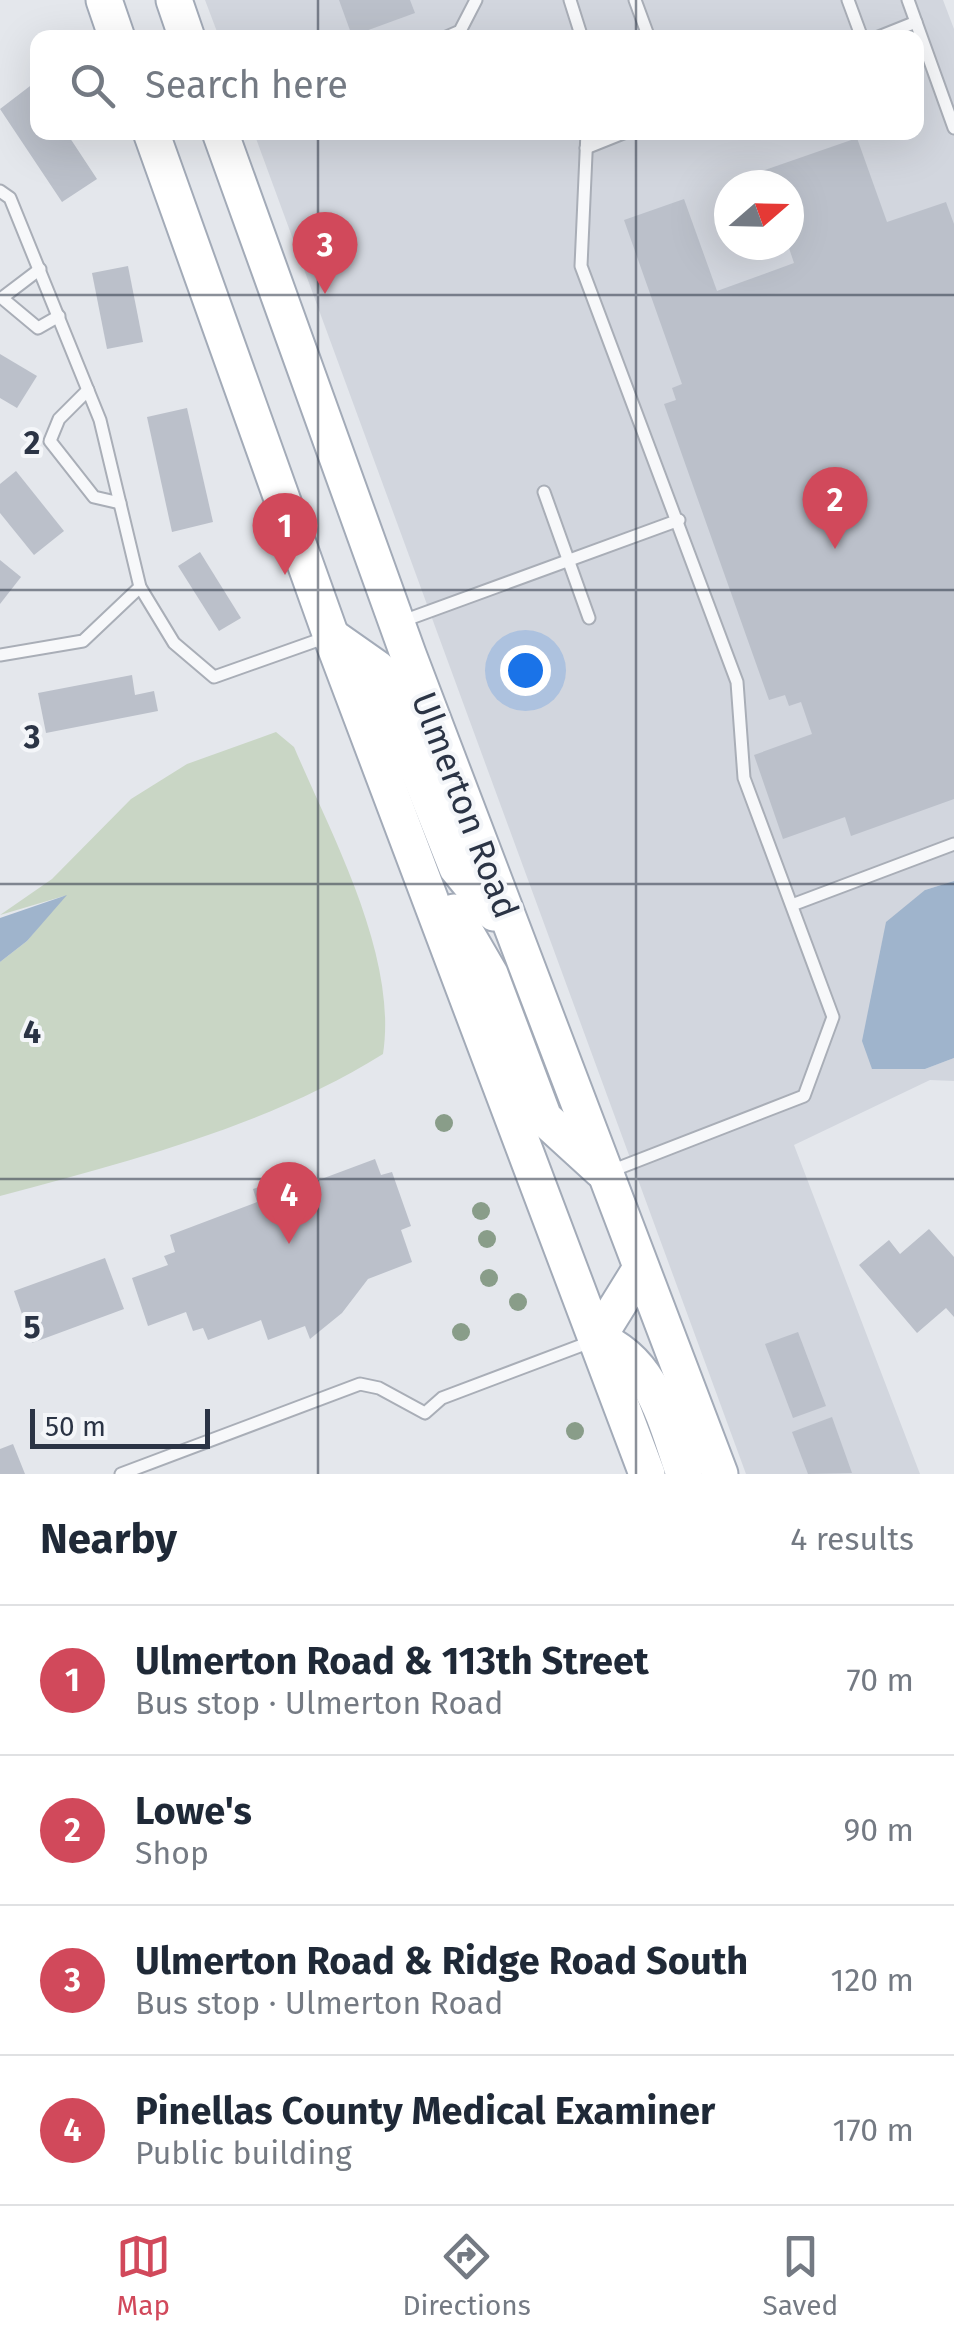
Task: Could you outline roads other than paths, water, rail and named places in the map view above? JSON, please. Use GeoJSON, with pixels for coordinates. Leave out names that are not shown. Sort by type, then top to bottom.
{"type":"FeatureCollection","features":[{"type":"Feature","properties":{"kind":"main road"},"geometry":{"type":"LineString","coordinates":[[104,0],[114,30]]}},
{"type":"Feature","properties":{"kind":"main road"},"geometry":{"type":"LineString","coordinates":[[174,0],[184,30]]}},
{"type":"Feature","properties":{"kind":"main road","name":"Ulmerton Road"},"geometry":{"type":"LineString","coordinates":[[154,140],[331,636],[647,1474]]}},
{"type":"Feature","properties":{"kind":"main road","name":"Ulmerton Road"},"geometry":{"type":"LineString","coordinates":[[223,140],[396,623],[720,1474]]}},
{"type":"Feature","properties":{"kind":"main road"},"geometry":{"type":"LineString","coordinates":[[331,636],[378,669],[457,868],[514,937]]}},
{"type":"Feature","properties":{"kind":"main road"},"geometry":{"type":"LineString","coordinates":[[421,873],[454,913],[490,974],[544,1118],[605,1174]]}},
{"type":"Feature","properties":{"kind":"main road"},"geometry":{"type":"LineString","coordinates":[[641,1268],[597,1340],[619,1348],[646,1375],[684,1474]]}},
{"type":"Feature","properties":{"kind":"lane"},"geometry":{"type":"LineString","coordinates":[[461,30],[476,0]]}},
{"type":"Feature","properties":{"kind":"lane"},"geometry":{"type":"LineString","coordinates":[[570,0],[579,30]]}},
{"type":"Feature","properties":{"kind":"lane"},"geometry":{"type":"LineString","coordinates":[[635,0],[646,30]]}},
{"type":"Feature","properties":{"kind":"lane"},"geometry":{"type":"LineString","coordinates":[[848,0],[859,30]]}},
{"type":"Feature","properties":{"kind":"lane"},"geometry":{"type":"LineString","coordinates":[[908,0],[919,30]]}},
{"type":"Feature","properties":{"kind":"lane"},"geometry":{"type":"LineString","coordinates":[[896,30],[916,22]]}},
{"type":"Feature","properties":{"kind":"lane"},"geometry":{"type":"LineString","coordinates":[[924,44],[954,128]]}},
{"type":"Feature","properties":{"kind":"lane"},"geometry":{"type":"LineString","coordinates":[[586,140],[581,266],[679,520],[736,682],[744,778],[833,1017],[804,1096],[605,1174]]}},
{"type":"Feature","properties":{"kind":"lane"},"geometry":{"type":"LineString","coordinates":[[586,148],[606,140]]}},
{"type":"Feature","properties":{"kind":"lane"},"geometry":{"type":"LineString","coordinates":[[0,192],[10,198],[88,390],[140,588],[174,643],[214,676],[331,636]]}},
{"type":"Feature","properties":{"kind":"lane"},"geometry":{"type":"LineString","coordinates":[[40,269],[2,298],[38,328],[59,316]]}},
{"type":"Feature","properties":{"kind":"lane"},"geometry":{"type":"LineString","coordinates":[[88,390],[59,419],[50,441],[94,497],[120,503]]}},
{"type":"Feature","properties":{"kind":"lane"},"geometry":{"type":"LineString","coordinates":[[544,492],[589,618]]}},
{"type":"Feature","properties":{"kind":"lane"},"geometry":{"type":"LineString","coordinates":[[396,623],[679,520]]}},
{"type":"Feature","properties":{"kind":"lane"},"geometry":{"type":"LineString","coordinates":[[0,654],[83,641],[140,588]]}},
{"type":"Feature","properties":{"kind":"lane"},"geometry":{"type":"LineString","coordinates":[[792,905],[954,844]]}},
{"type":"Feature","properties":{"kind":"lane"},"geometry":{"type":"LineString","coordinates":[[121,1474],[360,1384],[379,1388],[425,1413],[442,1398],[597,1340]]}},
{"type":"Feature","properties":{"kind":"water"},"geometry":{"type":"Polygon","coordinates":[[[954,881],[954,1058],[925,1069],[872,1069],[862,1041],[886,922],[925,890],[954,881]]]}},
{"type":"Feature","properties":{"kind":"water"},"geometry":{"type":"Polygon","coordinates":[[[67,895],[27,941],[0,962],[0,918],[67,895]]]}},
{"type":"Feature","properties":{"kind":"place","name":"Ulmerton Road & Ridge Road South"},"geometry":{"type":"Point","coordinates":[325,294]}},
{"type":"Feature","properties":{"kind":"place","name":"Lowe's"},"geometry":{"type":"Point","coordinates":[835,549]}},
{"type":"Feature","properties":{"kind":"place","name":"Ulmerton Road & 113th Street"},"geometry":{"type":"Point","coordinates":[285,575]}},
{"type":"Feature","properties":{"kind":"place","name":"Pinellas County Medical Examiner"},"geometry":{"type":"Point","coordinates":[289,1244]}}]}
